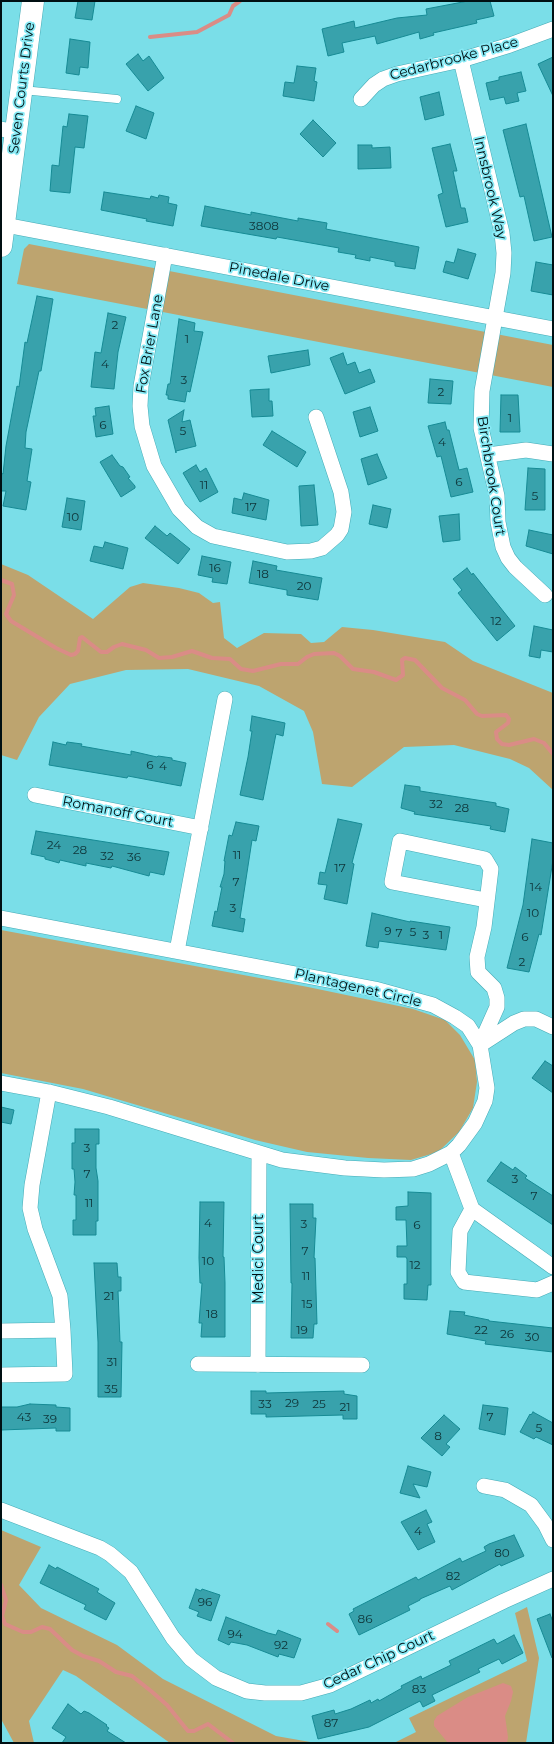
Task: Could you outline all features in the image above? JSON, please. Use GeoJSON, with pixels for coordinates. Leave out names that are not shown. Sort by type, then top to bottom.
{"type":"FeatureCollection","features":[{"type":"Feature","properties":{"kind":"street","name":"Seven Courts Drive"},"geometry":{"type":"LineString","coordinates":[[3,236],[9,130],[22,90],[33,1]]}},
{"type":"Feature","properties":{"kind":"street","name":"Cedarbrooke Place"},"geometry":{"type":"LineString","coordinates":[[361,99],[382,79],[396,74],[461,60],[510,46],[553,29]]}},
{"type":"Feature","properties":{"kind":"street","name":"Innsbrook Way"},"geometry":{"type":"LineString","coordinates":[[461,60],[502,233],[504,253],[503,273],[495,317]]}},
{"type":"Feature","properties":{"kind":"street","name":"Pinedale Drive"},"geometry":{"type":"LineString","coordinates":[[3,236],[165,255],[553,329]]}},
{"type":"Feature","properties":{"kind":"street","name":"Fox Brier Lane"},"geometry":{"type":"LineString","coordinates":[[165,255],[141,386],[140,406],[142,426],[154,466],[179,509],[197,527],[212,536],[287,552],[311,552],[322,548],[337,536],[341,528],[344,512],[341,492],[316,417]]}},
{"type":"Feature","properties":{"kind":"street","name":"Birchbrook Court"},"geometry":{"type":"LineString","coordinates":[[495,317],[480,404],[481,428],[497,496],[498,522],[503,547],[508,558],[515,567],[545,595]]}},
{"type":"Feature","properties":{"kind":"street"},"geometry":{"type":"LineString","coordinates":[[488,455],[498,452],[526,450],[553,454]]}},
{"type":"Feature","properties":{"kind":"street"},"geometry":{"type":"LineString","coordinates":[[177,951],[225,699]]}},
{"type":"Feature","properties":{"kind":"street","name":"Romanoff Court"},"geometry":{"type":"LineString","coordinates":[[34,795],[201,828]]}},
{"type":"Feature","properties":{"kind":"street"},"geometry":{"type":"LineString","coordinates":[[480,1045],[498,1007],[498,998],[494,988],[478,972],[477,957],[484,927],[491,868],[485,860],[400,841],[392,882],[486,900]]}},
{"type":"Feature","properties":{"kind":"street","name":"Plantagenet Circle"},"geometry":{"type":"LineString","coordinates":[[1,918],[375,989],[433,1005],[468,1026],[480,1045],[487,1088],[485,1101],[475,1124],[459,1146],[451,1153],[429,1164],[413,1169],[395,1170],[345,1168],[282,1160],[109,1108],[49,1092],[1,1083]]}},
{"type":"Feature","properties":{"kind":"street"},"geometry":{"type":"LineString","coordinates":[[480,1045],[514,1023],[524,1019],[536,1019],[553,1027]]}},
{"type":"Feature","properties":{"kind":"street"},"geometry":{"type":"LineString","coordinates":[[1,1375],[65,1374],[60,1296],[35,1229],[30,1208],[32,1185],[49,1092]]}},
{"type":"Feature","properties":{"kind":"street"},"geometry":{"type":"LineString","coordinates":[[451,1153],[472,1209],[553,1267]]}},
{"type":"Feature","properties":{"kind":"street","name":"Medici Court"},"geometry":{"type":"LineString","coordinates":[[258,1364],[259,1154]]}},
{"type":"Feature","properties":{"kind":"street"},"geometry":{"type":"LineString","coordinates":[[472,1209],[460,1231],[458,1272],[464,1282],[537,1290],[553,1283]]}},
{"type":"Feature","properties":{"kind":"street"},"geometry":{"type":"LineString","coordinates":[[1,1331],[63,1330]]}},
{"type":"Feature","properties":{"kind":"street"},"geometry":{"type":"LineString","coordinates":[[198,1364],[362,1365]]}},
{"type":"Feature","properties":{"kind":"street"},"geometry":{"type":"LineString","coordinates":[[484,1486],[505,1490],[531,1505],[545,1524],[553,1540]]}},
{"type":"Feature","properties":{"kind":"street","name":"Cedar Chip Court"},"geometry":{"type":"LineString","coordinates":[[1,1510],[100,1548],[110,1554],[131,1572],[173,1638],[191,1659],[216,1678],[247,1691],[265,1693],[301,1693],[330,1685],[504,1600],[553,1579]]}},
{"type":"Feature","properties":{"kind":"lane"},"geometry":{"type":"LineString","coordinates":[[22,90],[117,99]]}},
{"type":"Feature","properties":{"kind":"shaded area"},"geometry":{"type":"Polygon","coordinates":[[[29,244],[553,345],[553,387],[17,284],[24,249],[29,244]]]}},
{"type":"Feature","properties":{"kind":"shaded area"},"geometry":{"type":"Polygon","coordinates":[[[1,564],[28,575],[93,619],[130,587],[143,583],[179,588],[199,593],[213,603],[220,602],[224,638],[237,648],[264,633],[301,634],[311,643],[324,642],[342,627],[373,630],[445,642],[473,661],[553,693],[553,790],[529,768],[510,759],[454,745],[404,747],[352,787],[322,784],[313,732],[304,711],[259,686],[188,669],[126,670],[70,684],[39,717],[17,760],[1,755],[1,564]]]}},
{"type":"Feature","properties":{"kind":"shaded area"},"geometry":{"type":"Polygon","coordinates":[[[1,930],[308,987],[413,1009],[445,1020],[460,1035],[475,1060],[477,1082],[473,1108],[459,1132],[438,1152],[411,1160],[368,1158],[307,1152],[255,1140],[83,1089],[1,1073],[1,930]]]}},
{"type":"Feature","properties":{"kind":"shaded area"},"geometry":{"type":"Polygon","coordinates":[[[1,1530],[41,1547],[19,1585],[41,1608],[117,1645],[163,1679],[276,1736],[316,1743],[170,1743],[76,1676],[63,1670],[29,1721],[34,1743],[14,1743],[1,1719],[1,1530]]]}},
{"type":"Feature","properties":{"kind":"shaded area"},"geometry":{"type":"Polygon","coordinates":[[[527,1607],[539,1658],[526,1743],[394,1743],[416,1732],[409,1718],[527,1661],[515,1613],[527,1607]]]}},
{"type":"Feature","properties":{"kind":"shaded area"},"geometry":{"type":"Polygon","coordinates":[[[503,1683],[511,1686],[513,1692],[505,1716],[508,1737],[507,1743],[448,1743],[434,1726],[434,1721],[437,1716],[468,1697],[503,1683]]]}},
{"type":"Feature","properties":{"kind":"building"},"geometry":{"type":"Polygon","coordinates":[[[78,1],[95,1],[92,20],[75,18],[78,1]]]}},
{"type":"Feature","properties":{"kind":"building"},"geometry":{"type":"Polygon","coordinates":[[[468,1],[490,1],[494,16],[476,20],[477,23],[433,33],[434,35],[420,39],[419,32],[377,44],[375,36],[342,43],[344,52],[328,56],[322,29],[354,21],[355,28],[397,18],[427,15],[426,9],[468,1]]]}},
{"type":"Feature","properties":{"kind":"building"},"geometry":{"type":"Polygon","coordinates":[[[70,39],[90,42],[88,68],[80,67],[79,75],[66,73],[70,39]]]}},
{"type":"Feature","properties":{"kind":"building"},"geometry":{"type":"Polygon","coordinates":[[[138,54],[143,61],[149,56],[164,78],[148,91],[126,64],[138,54]]]}},
{"type":"Feature","properties":{"kind":"building"},"geometry":{"type":"Polygon","coordinates":[[[553,57],[553,96],[538,64],[553,57]]]}},
{"type":"Feature","properties":{"kind":"building"},"geometry":{"type":"Polygon","coordinates":[[[297,66],[316,68],[314,81],[317,82],[314,101],[283,96],[285,82],[294,83],[297,66]]]}},
{"type":"Feature","properties":{"kind":"building"},"geometry":{"type":"Polygon","coordinates":[[[521,72],[526,91],[517,93],[519,101],[506,104],[504,97],[490,100],[486,83],[499,80],[499,77],[521,72]]]}},
{"type":"Feature","properties":{"kind":"building"},"geometry":{"type":"Polygon","coordinates":[[[439,92],[444,115],[425,120],[420,97],[439,92]]]}},
{"type":"Feature","properties":{"kind":"building"},"geometry":{"type":"Polygon","coordinates":[[[136,106],[154,113],[146,139],[126,131],[136,106]]]}},
{"type":"Feature","properties":{"kind":"building"},"geometry":{"type":"Polygon","coordinates":[[[69,114],[88,116],[84,148],[75,147],[70,193],[50,191],[52,165],[59,166],[63,126],[67,127],[69,114]]]}},
{"type":"Feature","properties":{"kind":"building"},"geometry":{"type":"Polygon","coordinates":[[[313,120],[336,143],[323,157],[300,134],[313,120]]]}},
{"type":"Feature","properties":{"kind":"building"},"geometry":{"type":"Polygon","coordinates":[[[526,124],[552,237],[534,241],[524,196],[520,197],[503,130],[526,124]]]}},
{"type":"Feature","properties":{"kind":"building"},"geometry":{"type":"Polygon","coordinates":[[[450,144],[457,171],[453,171],[461,208],[465,208],[468,222],[446,227],[438,195],[443,193],[432,148],[450,144]]]}},
{"type":"Feature","properties":{"kind":"building"},"geometry":{"type":"Polygon","coordinates":[[[358,145],[372,145],[372,148],[390,147],[391,168],[358,169],[358,145]]]}},
{"type":"Feature","properties":{"kind":"building"},"geometry":{"type":"Polygon","coordinates":[[[104,192],[150,199],[151,196],[158,198],[159,195],[169,197],[168,203],[177,205],[173,226],[101,210],[104,192]]]}},
{"type":"Feature","properties":{"kind":"building"},"geometry":{"type":"Polygon","coordinates":[[[205,206],[251,215],[251,212],[298,221],[298,218],[327,223],[326,229],[419,247],[415,269],[395,266],[395,262],[370,257],[370,261],[355,258],[356,255],[338,252],[339,248],[201,226],[205,206]]]}},
{"type":"Feature","properties":{"kind":"building"},"geometry":{"type":"Polygon","coordinates":[[[458,249],[476,254],[468,279],[443,272],[446,261],[454,263],[458,249]]]}},
{"type":"Feature","properties":{"kind":"building"},"geometry":{"type":"Polygon","coordinates":[[[536,262],[553,265],[553,295],[531,291],[536,262]]]}},
{"type":"Feature","properties":{"kind":"building"},"geometry":{"type":"Polygon","coordinates":[[[37,296],[53,299],[41,371],[39,371],[26,432],[25,448],[32,449],[27,481],[31,482],[26,510],[3,506],[6,491],[1,491],[1,473],[3,474],[6,446],[17,386],[19,387],[25,342],[27,343],[37,296]]]}},
{"type":"Feature","properties":{"kind":"building"},"geometry":{"type":"Polygon","coordinates":[[[108,313],[126,317],[118,352],[114,389],[91,387],[95,352],[101,353],[108,313]]]}},
{"type":"Feature","properties":{"kind":"building"},"geometry":{"type":"Polygon","coordinates":[[[179,319],[195,323],[194,331],[203,332],[190,392],[187,391],[185,402],[168,399],[168,395],[166,395],[168,384],[170,384],[179,319]]]}},
{"type":"Feature","properties":{"kind":"building"},"geometry":{"type":"Polygon","coordinates":[[[308,350],[310,365],[271,373],[268,356],[308,350]]]}},
{"type":"Feature","properties":{"kind":"building"},"geometry":{"type":"Polygon","coordinates":[[[343,353],[347,365],[355,362],[359,373],[370,369],[375,382],[345,394],[330,358],[343,353]]]}},
{"type":"Feature","properties":{"kind":"building"},"geometry":{"type":"Polygon","coordinates":[[[430,379],[453,381],[451,404],[428,403],[430,379]]]}},
{"type":"Feature","properties":{"kind":"building"},"geometry":{"type":"Polygon","coordinates":[[[269,389],[269,401],[272,401],[273,416],[252,417],[250,390],[269,389]]]}},
{"type":"Feature","properties":{"kind":"building"},"geometry":{"type":"Polygon","coordinates":[[[501,395],[518,395],[520,432],[500,432],[501,395]]]}},
{"type":"Feature","properties":{"kind":"building"},"geometry":{"type":"Polygon","coordinates":[[[109,406],[113,434],[96,437],[93,416],[96,416],[95,408],[109,406]]]}},
{"type":"Feature","properties":{"kind":"building"},"geometry":{"type":"Polygon","coordinates":[[[370,407],[378,431],[360,437],[353,412],[370,407]]]}},
{"type":"Feature","properties":{"kind":"building"},"geometry":{"type":"Polygon","coordinates":[[[184,410],[182,422],[190,420],[196,446],[176,451],[176,453],[168,420],[184,410]]]}},
{"type":"Feature","properties":{"kind":"building"},"geometry":{"type":"Polygon","coordinates":[[[445,422],[447,430],[449,430],[459,470],[467,468],[473,492],[451,497],[441,456],[437,457],[428,426],[445,422]]]}},
{"type":"Feature","properties":{"kind":"building"},"geometry":{"type":"Polygon","coordinates":[[[272,431],[306,452],[297,467],[263,445],[272,431]]]}},
{"type":"Feature","properties":{"kind":"building"},"geometry":{"type":"Polygon","coordinates":[[[377,454],[387,478],[368,485],[361,459],[377,454]]]}},
{"type":"Feature","properties":{"kind":"building"},"geometry":{"type":"Polygon","coordinates":[[[112,455],[120,466],[123,467],[130,477],[128,478],[135,486],[135,488],[121,497],[100,462],[112,455]]]}},
{"type":"Feature","properties":{"kind":"building"},"geometry":{"type":"Polygon","coordinates":[[[196,465],[200,472],[206,468],[218,492],[200,502],[183,473],[196,465]]]}},
{"type":"Feature","properties":{"kind":"building"},"geometry":{"type":"Polygon","coordinates":[[[528,468],[545,469],[545,510],[525,510],[528,468]]]}},
{"type":"Feature","properties":{"kind":"building"},"geometry":{"type":"Polygon","coordinates":[[[314,485],[318,525],[301,526],[299,486],[314,485]]]}},
{"type":"Feature","properties":{"kind":"building"},"geometry":{"type":"Polygon","coordinates":[[[244,493],[269,500],[266,520],[232,513],[234,498],[242,500],[244,493]]]}},
{"type":"Feature","properties":{"kind":"building"},"geometry":{"type":"Polygon","coordinates":[[[67,498],[85,501],[81,530],[62,527],[67,498]]]}},
{"type":"Feature","properties":{"kind":"building"},"geometry":{"type":"Polygon","coordinates":[[[373,505],[391,509],[387,528],[369,524],[373,505]]]}},
{"type":"Feature","properties":{"kind":"building"},"geometry":{"type":"Polygon","coordinates":[[[459,514],[460,540],[443,542],[439,516],[459,514]]]}},
{"type":"Feature","properties":{"kind":"building"},"geometry":{"type":"Polygon","coordinates":[[[155,526],[167,536],[170,533],[190,549],[178,564],[145,538],[155,526]]]}},
{"type":"Feature","properties":{"kind":"building"},"geometry":{"type":"Polygon","coordinates":[[[529,530],[553,535],[553,554],[526,546],[529,530]]]}},
{"type":"Feature","properties":{"kind":"building"},"geometry":{"type":"Polygon","coordinates":[[[105,542],[128,548],[123,569],[90,561],[94,546],[103,548],[105,542]]]}},
{"type":"Feature","properties":{"kind":"building"},"geometry":{"type":"Polygon","coordinates":[[[202,556],[231,562],[227,584],[212,582],[213,578],[198,575],[202,556]]]}},
{"type":"Feature","properties":{"kind":"building"},"geometry":{"type":"Polygon","coordinates":[[[253,561],[277,566],[276,570],[322,578],[318,600],[287,595],[287,590],[249,583],[253,561]]]}},
{"type":"Feature","properties":{"kind":"building"},"geometry":{"type":"Polygon","coordinates":[[[467,568],[472,575],[473,573],[515,626],[497,641],[458,593],[462,590],[453,579],[467,568]]]}},
{"type":"Feature","properties":{"kind":"building"},"geometry":{"type":"Polygon","coordinates":[[[534,626],[553,630],[553,652],[541,650],[540,658],[529,656],[534,626]]]}},
{"type":"Feature","properties":{"kind":"building"},"geometry":{"type":"Polygon","coordinates":[[[252,716],[285,723],[283,736],[276,734],[263,800],[240,795],[252,731],[250,731],[252,716]]]}},
{"type":"Feature","properties":{"kind":"building"},"geometry":{"type":"Polygon","coordinates":[[[53,742],[66,745],[67,742],[82,744],[81,746],[131,755],[131,751],[157,757],[172,758],[172,760],[186,763],[181,786],[128,776],[127,778],[49,765],[53,742]]]}},
{"type":"Feature","properties":{"kind":"building"},"geometry":{"type":"Polygon","coordinates":[[[405,785],[420,787],[420,791],[496,803],[496,806],[509,809],[505,832],[490,829],[491,826],[414,814],[415,812],[401,808],[405,785]]]}},
{"type":"Feature","properties":{"kind":"building"},"geometry":{"type":"Polygon","coordinates":[[[338,819],[362,824],[352,863],[354,864],[347,904],[324,899],[327,885],[318,884],[320,872],[325,873],[338,819]]]}},
{"type":"Feature","properties":{"kind":"building"},"geometry":{"type":"Polygon","coordinates":[[[236,822],[259,826],[256,841],[252,840],[240,918],[245,919],[243,932],[212,926],[215,911],[217,912],[222,887],[220,887],[224,874],[224,861],[229,835],[232,836],[236,822]]]}},
{"type":"Feature","properties":{"kind":"building"},"geometry":{"type":"Polygon","coordinates":[[[36,831],[169,852],[164,875],[150,872],[149,876],[112,866],[111,868],[86,863],[86,866],[60,860],[59,863],[45,859],[45,857],[31,854],[36,831]]]}},
{"type":"Feature","properties":{"kind":"building"},"geometry":{"type":"Polygon","coordinates":[[[532,839],[553,843],[553,860],[541,935],[539,934],[529,972],[507,968],[523,905],[532,839]]]}},
{"type":"Feature","properties":{"kind":"building"},"geometry":{"type":"Polygon","coordinates":[[[372,913],[410,922],[450,927],[446,950],[379,941],[378,948],[366,946],[372,913]]]}},
{"type":"Feature","properties":{"kind":"building"},"geometry":{"type":"Polygon","coordinates":[[[545,1061],[553,1066],[553,1093],[532,1078],[545,1061]]]}},
{"type":"Feature","properties":{"kind":"building"},"geometry":{"type":"Polygon","coordinates":[[[1,1107],[14,1110],[11,1124],[1,1122],[1,1107]]]}},
{"type":"Feature","properties":{"kind":"building"},"geometry":{"type":"Polygon","coordinates":[[[75,1129],[99,1129],[99,1144],[96,1144],[98,1221],[96,1221],[96,1235],[73,1235],[73,1220],[76,1220],[76,1195],[74,1195],[74,1169],[72,1169],[72,1143],[75,1143],[75,1129]]]}},
{"type":"Feature","properties":{"kind":"building"},"geometry":{"type":"Polygon","coordinates":[[[501,1162],[513,1170],[515,1167],[527,1176],[525,1178],[553,1196],[553,1225],[487,1181],[501,1162]]]}},
{"type":"Feature","properties":{"kind":"building"},"geometry":{"type":"Polygon","coordinates":[[[408,1192],[431,1193],[431,1285],[428,1285],[427,1300],[404,1299],[404,1284],[407,1284],[407,1259],[406,1257],[397,1257],[397,1246],[407,1246],[406,1220],[396,1220],[396,1207],[408,1206],[408,1192]]]}},
{"type":"Feature","properties":{"kind":"building"},"geometry":{"type":"Polygon","coordinates":[[[200,1202],[224,1202],[223,1257],[225,1283],[225,1337],[201,1337],[202,1323],[199,1323],[202,1283],[200,1283],[199,1258],[200,1202]]]}},
{"type":"Feature","properties":{"kind":"building"},"geometry":{"type":"Polygon","coordinates":[[[290,1204],[313,1204],[313,1218],[316,1218],[314,1258],[317,1324],[314,1324],[313,1338],[291,1338],[292,1283],[290,1204]]]}},
{"type":"Feature","properties":{"kind":"building"},"geometry":{"type":"Polygon","coordinates":[[[94,1263],[117,1263],[118,1277],[121,1277],[121,1291],[118,1291],[120,1342],[122,1342],[121,1397],[98,1397],[98,1342],[94,1263]]]}},
{"type":"Feature","properties":{"kind":"building"},"geometry":{"type":"Polygon","coordinates":[[[450,1311],[465,1312],[464,1315],[489,1321],[553,1328],[553,1352],[485,1344],[486,1341],[447,1334],[450,1311]]]}},
{"type":"Feature","properties":{"kind":"building"},"geometry":{"type":"Polygon","coordinates":[[[251,1391],[266,1391],[266,1393],[344,1391],[344,1394],[357,1396],[357,1419],[343,1419],[343,1415],[266,1417],[266,1414],[251,1414],[251,1391]]]}},
{"type":"Feature","properties":{"kind":"building"},"geometry":{"type":"Polygon","coordinates":[[[30,1404],[56,1405],[56,1407],[70,1408],[70,1431],[56,1431],[56,1428],[1,1430],[1,1407],[17,1407],[30,1404]]]}},
{"type":"Feature","properties":{"kind":"building"},"geometry":{"type":"Polygon","coordinates":[[[483,1405],[508,1408],[505,1435],[479,1429],[483,1405]]]}},
{"type":"Feature","properties":{"kind":"building"},"geometry":{"type":"Polygon","coordinates":[[[533,1412],[553,1423],[553,1445],[536,1437],[534,1439],[520,1432],[530,1414],[531,1415],[533,1412]]]}},
{"type":"Feature","properties":{"kind":"building"},"geometry":{"type":"Polygon","coordinates":[[[444,1415],[460,1429],[446,1444],[450,1447],[442,1456],[421,1438],[444,1415]]]}},
{"type":"Feature","properties":{"kind":"building"},"geometry":{"type":"Polygon","coordinates":[[[408,1466],[431,1472],[427,1487],[413,1484],[420,1498],[400,1493],[408,1466]]]}},
{"type":"Feature","properties":{"kind":"building"},"geometry":{"type":"Polygon","coordinates":[[[426,1510],[432,1522],[427,1524],[435,1542],[418,1550],[401,1522],[426,1510]]]}},
{"type":"Feature","properties":{"kind":"building"},"geometry":{"type":"Polygon","coordinates":[[[514,1535],[524,1556],[501,1566],[500,1564],[452,1590],[450,1586],[420,1599],[408,1606],[410,1610],[359,1635],[349,1614],[354,1611],[353,1609],[416,1577],[418,1580],[460,1558],[462,1562],[486,1551],[484,1547],[489,1544],[514,1535]]]}},
{"type":"Feature","properties":{"kind":"building"},"geometry":{"type":"Polygon","coordinates":[[[49,1565],[56,1569],[57,1567],[99,1589],[97,1592],[115,1603],[106,1620],[84,1609],[86,1605],[40,1583],[49,1565]]]}},
{"type":"Feature","properties":{"kind":"building"},"geometry":{"type":"Polygon","coordinates":[[[196,1589],[201,1591],[202,1589],[220,1595],[211,1621],[197,1616],[199,1612],[189,1608],[196,1589]]]}},
{"type":"Feature","properties":{"kind":"building"},"geometry":{"type":"Polygon","coordinates":[[[550,1614],[553,1622],[553,1658],[537,1619],[550,1614]]]}},
{"type":"Feature","properties":{"kind":"building"},"geometry":{"type":"Polygon","coordinates":[[[226,1617],[268,1633],[276,1635],[278,1630],[301,1639],[294,1658],[279,1654],[278,1657],[247,1645],[231,1642],[229,1645],[218,1640],[226,1617]]]}},
{"type":"Feature","properties":{"kind":"building"},"geometry":{"type":"Polygon","coordinates":[[[514,1635],[523,1653],[502,1664],[499,1659],[478,1669],[480,1672],[432,1695],[435,1701],[423,1707],[420,1701],[369,1727],[318,1739],[312,1716],[334,1710],[335,1714],[351,1709],[370,1700],[371,1703],[378,1699],[379,1701],[402,1688],[401,1686],[421,1676],[422,1679],[451,1665],[449,1661],[494,1639],[497,1644],[514,1635]]]}},
{"type":"Feature","properties":{"kind":"building"},"geometry":{"type":"Polygon","coordinates":[[[68,1704],[81,1714],[84,1711],[89,1713],[107,1725],[106,1726],[109,1728],[107,1731],[126,1743],[62,1743],[66,1737],[52,1728],[68,1704]]]}},
{"type":"Feature","properties":{"kind":"waterway"},"geometry":{"type":"LineString","coordinates":[[150,37],[197,32],[229,15],[233,6],[240,1]]}},
{"type":"Feature","properties":{"kind":"waterway"},"geometry":{"type":"LineString","coordinates":[[1,580],[12,584],[14,595],[6,614],[11,621],[56,648],[71,655],[78,651],[80,638],[82,637],[101,652],[107,652],[122,644],[146,650],[159,658],[172,657],[192,651],[212,658],[230,659],[241,669],[253,671],[281,664],[298,664],[314,654],[334,653],[340,656],[353,669],[374,672],[396,680],[403,675],[402,660],[405,658],[415,660],[442,688],[465,700],[477,714],[482,716],[506,715],[509,719],[508,723],[496,732],[497,739],[502,744],[509,745],[534,739],[544,743],[553,754]]}},
{"type":"Feature","properties":{"kind":"waterway"},"geometry":{"type":"LineString","coordinates":[[1,1585],[6,1600],[2,1616],[5,1624],[23,1632],[31,1632],[42,1627],[50,1629],[72,1650],[83,1656],[99,1661],[116,1672],[132,1676],[167,1705],[188,1731],[194,1731],[208,1724],[233,1743]]}},
{"type":"Feature","properties":{"kind":"waterway"},"geometry":{"type":"LineString","coordinates":[[328,1624],[337,1631]]}}]}
